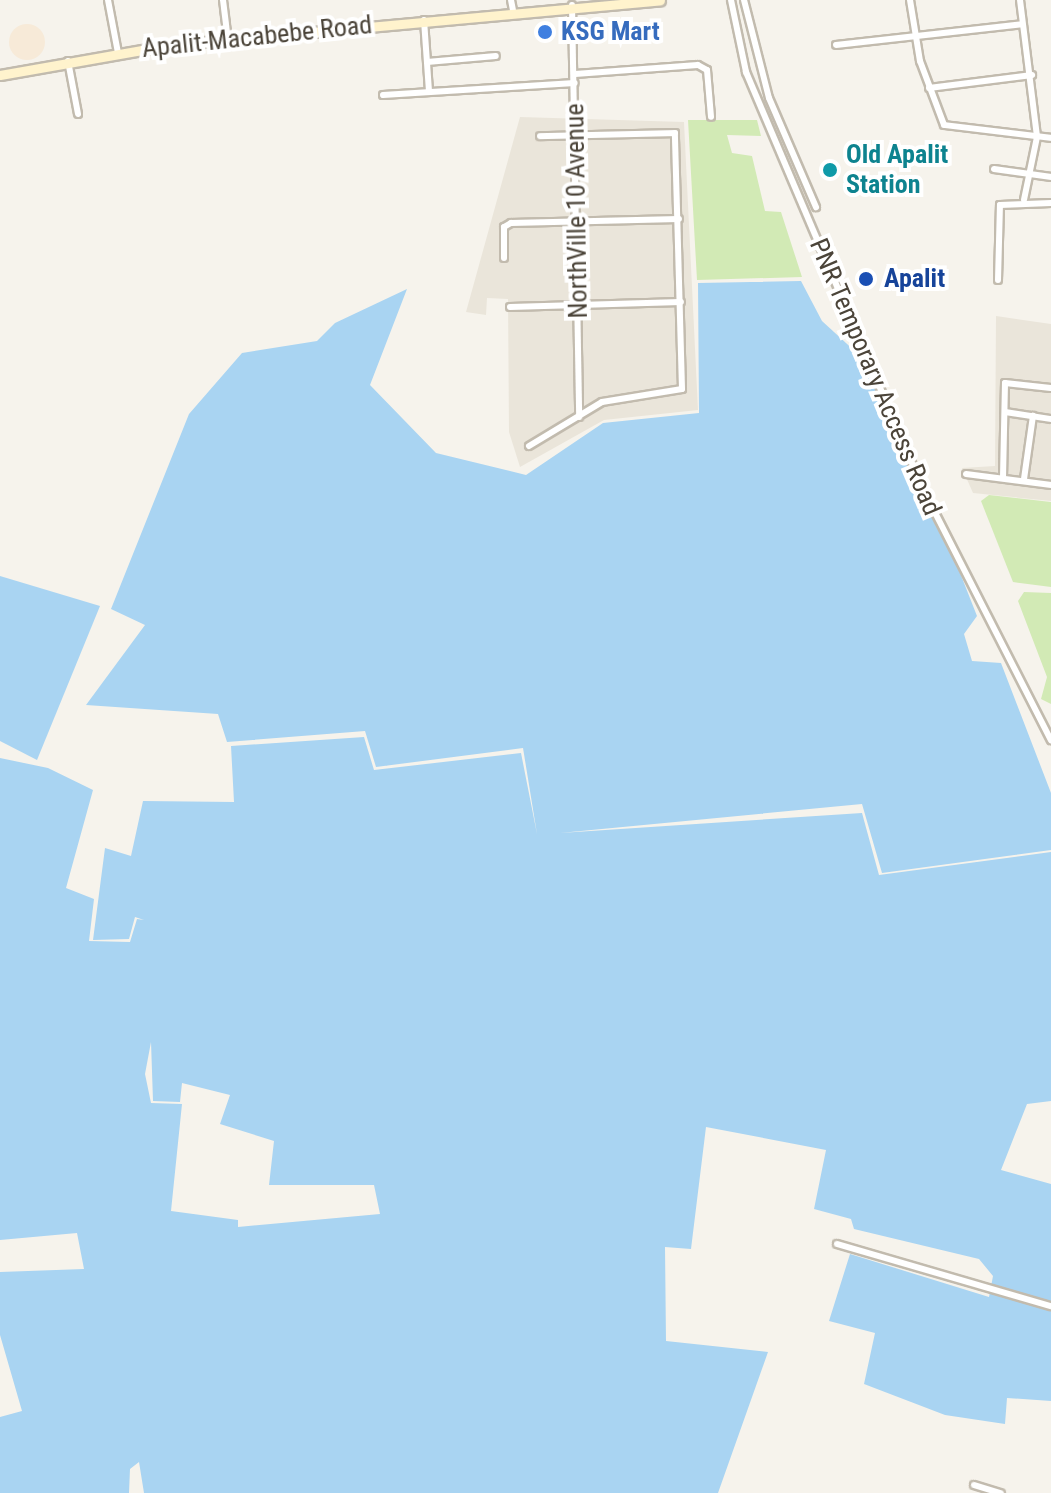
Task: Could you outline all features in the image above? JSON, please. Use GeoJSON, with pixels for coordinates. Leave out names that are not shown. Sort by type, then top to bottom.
{"type":"FeatureCollection","features":[{"type":"Feature","properties":{"kind":"main road","name":"Apalit-Macabebe Road"},"geometry":{"type":"LineString","coordinates":[[0,75],[118,53],[424,20],[512,5],[660,0]]}},
{"type":"Feature","properties":{"kind":"street"},"geometry":{"type":"LineString","coordinates":[[108,0],[118,53]]}},
{"type":"Feature","properties":{"kind":"street"},"geometry":{"type":"LineString","coordinates":[[223,0],[228,39]]}},
{"type":"Feature","properties":{"kind":"street","name":"PNR Temporary Access Road"},"geometry":{"type":"LineString","coordinates":[[731,0],[746,72],[923,489],[1051,740]]}},
{"type":"Feature","properties":{"kind":"street"},"geometry":{"type":"LineString","coordinates":[[744,0],[769,98],[816,207]]}},
{"type":"Feature","properties":{"kind":"street"},"geometry":{"type":"LineString","coordinates":[[910,0],[915,36],[929,88],[944,125],[1051,138]]}},
{"type":"Feature","properties":{"kind":"street"},"geometry":{"type":"LineString","coordinates":[[1020,0],[1032,75],[1037,137],[1033,175],[1024,200]]}},
{"type":"Feature","properties":{"kind":"street","name":"NorthVille 10 Avenue"},"geometry":{"type":"LineString","coordinates":[[572,5],[577,134],[579,417]]}},
{"type":"Feature","properties":{"kind":"street"},"geometry":{"type":"LineString","coordinates":[[424,20],[429,91]]}},
{"type":"Feature","properties":{"kind":"street"},"geometry":{"type":"LineString","coordinates":[[836,45],[1022,24]]}},
{"type":"Feature","properties":{"kind":"street"},"geometry":{"type":"LineString","coordinates":[[427,62],[496,56]]}},
{"type":"Feature","properties":{"kind":"street"},"geometry":{"type":"LineString","coordinates":[[68,61],[78,114]]}},
{"type":"Feature","properties":{"kind":"street"},"geometry":{"type":"LineString","coordinates":[[575,74],[703,67],[711,117]]}},
{"type":"Feature","properties":{"kind":"street"},"geometry":{"type":"LineString","coordinates":[[929,88],[1032,75]]}},
{"type":"Feature","properties":{"kind":"street"},"geometry":{"type":"LineString","coordinates":[[383,95],[575,83]]}},
{"type":"Feature","properties":{"kind":"street"},"geometry":{"type":"LineString","coordinates":[[529,446],[602,402],[681,393],[675,133],[540,136]]}},
{"type":"Feature","properties":{"kind":"street"},"geometry":{"type":"LineString","coordinates":[[994,169],[1051,177]]}},
{"type":"Feature","properties":{"kind":"street"},"geometry":{"type":"LineString","coordinates":[[998,280],[1000,205],[1024,200],[1051,203]]}},
{"type":"Feature","properties":{"kind":"street"},"geometry":{"type":"LineString","coordinates":[[504,258],[505,224],[679,219]]}},
{"type":"Feature","properties":{"kind":"street"},"geometry":{"type":"LineString","coordinates":[[510,307],[681,302]]}},
{"type":"Feature","properties":{"kind":"street"},"geometry":{"type":"LineString","coordinates":[[1003,478],[1008,381],[1051,388]]}},
{"type":"Feature","properties":{"kind":"street"},"geometry":{"type":"LineString","coordinates":[[1005,412],[1051,419]]}},
{"type":"Feature","properties":{"kind":"street"},"geometry":{"type":"LineString","coordinates":[[1024,479],[1033,416]]}},
{"type":"Feature","properties":{"kind":"street"},"geometry":{"type":"LineString","coordinates":[[966,474],[1024,479],[1051,485]]}},
{"type":"Feature","properties":{"kind":"street"},"geometry":{"type":"LineString","coordinates":[[837,1244],[1051,1306]]}},
{"type":"Feature","properties":{"kind":"street"},"geometry":{"type":"LineString","coordinates":[[974,1485],[1001,1493]]}},
{"type":"Feature","properties":{"kind":"shaded area"},"geometry":{"type":"Polygon","coordinates":[[[27,24],[40,29],[45,42],[40,55],[27,60],[14,55],[9,42],[14,29],[27,24]]]}},
{"type":"Feature","properties":{"kind":"shaded area"},"geometry":{"type":"Polygon","coordinates":[[[520,117],[684,122],[698,410],[604,420],[520,467],[509,432],[508,299],[487,298],[486,315],[466,312],[520,117]]]}},
{"type":"Feature","properties":{"kind":"shaded area"},"geometry":{"type":"Polygon","coordinates":[[[996,316],[1051,324],[1051,501],[973,493],[962,468],[995,466],[996,316]]]}},
{"type":"Feature","properties":{"kind":"green space"},"geometry":{"type":"Polygon","coordinates":[[[688,120],[757,120],[761,136],[727,135],[732,153],[752,156],[765,211],[781,212],[802,277],[697,280],[688,120]]]}},
{"type":"Feature","properties":{"kind":"green space"},"geometry":{"type":"Polygon","coordinates":[[[989,495],[1051,502],[1051,587],[1013,582],[981,501],[989,495]]]}},
{"type":"Feature","properties":{"kind":"green space"},"geometry":{"type":"Polygon","coordinates":[[[1024,592],[1051,593],[1051,704],[1041,699],[1047,677],[1018,601],[1024,592]]]}},
{"type":"Feature","properties":{"kind":"water"},"geometry":{"type":"Polygon","coordinates":[[[801,281],[822,321],[858,354],[905,433],[977,616],[964,634],[972,661],[1001,663],[1051,793],[1051,850],[882,873],[862,804],[560,833],[862,813],[879,875],[1051,852],[1051,1101],[1027,1104],[1001,1170],[1051,1184],[1051,1401],[1007,1398],[1005,1424],[945,1415],[864,1384],[875,1333],[829,1321],[850,1254],[989,1297],[993,1276],[979,1259],[854,1229],[851,1219],[814,1209],[826,1150],[706,1127],[691,1249],[665,1247],[666,1341],[768,1352],[718,1493],[144,1493],[139,1462],[130,1469],[129,1493],[0,1493],[0,1417],[22,1411],[0,1335],[0,1272],[84,1269],[77,1233],[0,1240],[0,758],[48,768],[93,790],[66,888],[94,899],[89,941],[130,942],[137,919],[144,920],[135,917],[129,939],[93,940],[105,848],[131,856],[143,801],[234,802],[231,746],[364,737],[374,770],[521,753],[537,834],[523,748],[376,767],[365,731],[227,742],[218,714],[86,705],[145,625],[111,609],[189,414],[242,353],[317,341],[335,323],[407,289],[370,385],[436,453],[526,475],[603,423],[699,413],[698,283],[801,281]],[[151,1042],[145,1074],[151,1103],[182,1104],[171,1211],[238,1220],[238,1227],[380,1214],[374,1185],[269,1185],[274,1141],[220,1124],[230,1095],[182,1083],[180,1102],[153,1101],[151,1042]]]}},
{"type":"Feature","properties":{"kind":"water"},"geometry":{"type":"Polygon","coordinates":[[[0,576],[100,606],[37,760],[0,741],[0,576]]]}},
{"type":"Feature","properties":{"kind":"place","name":"KSG Mart"},"geometry":{"type":"Point","coordinates":[545,32]}},
{"type":"Feature","properties":{"kind":"place","name":"Old Apalit Station"},"geometry":{"type":"Point","coordinates":[830,170]}},
{"type":"Feature","properties":{"kind":"place","name":"Apalit"},"geometry":{"type":"Point","coordinates":[866,279]}}]}
